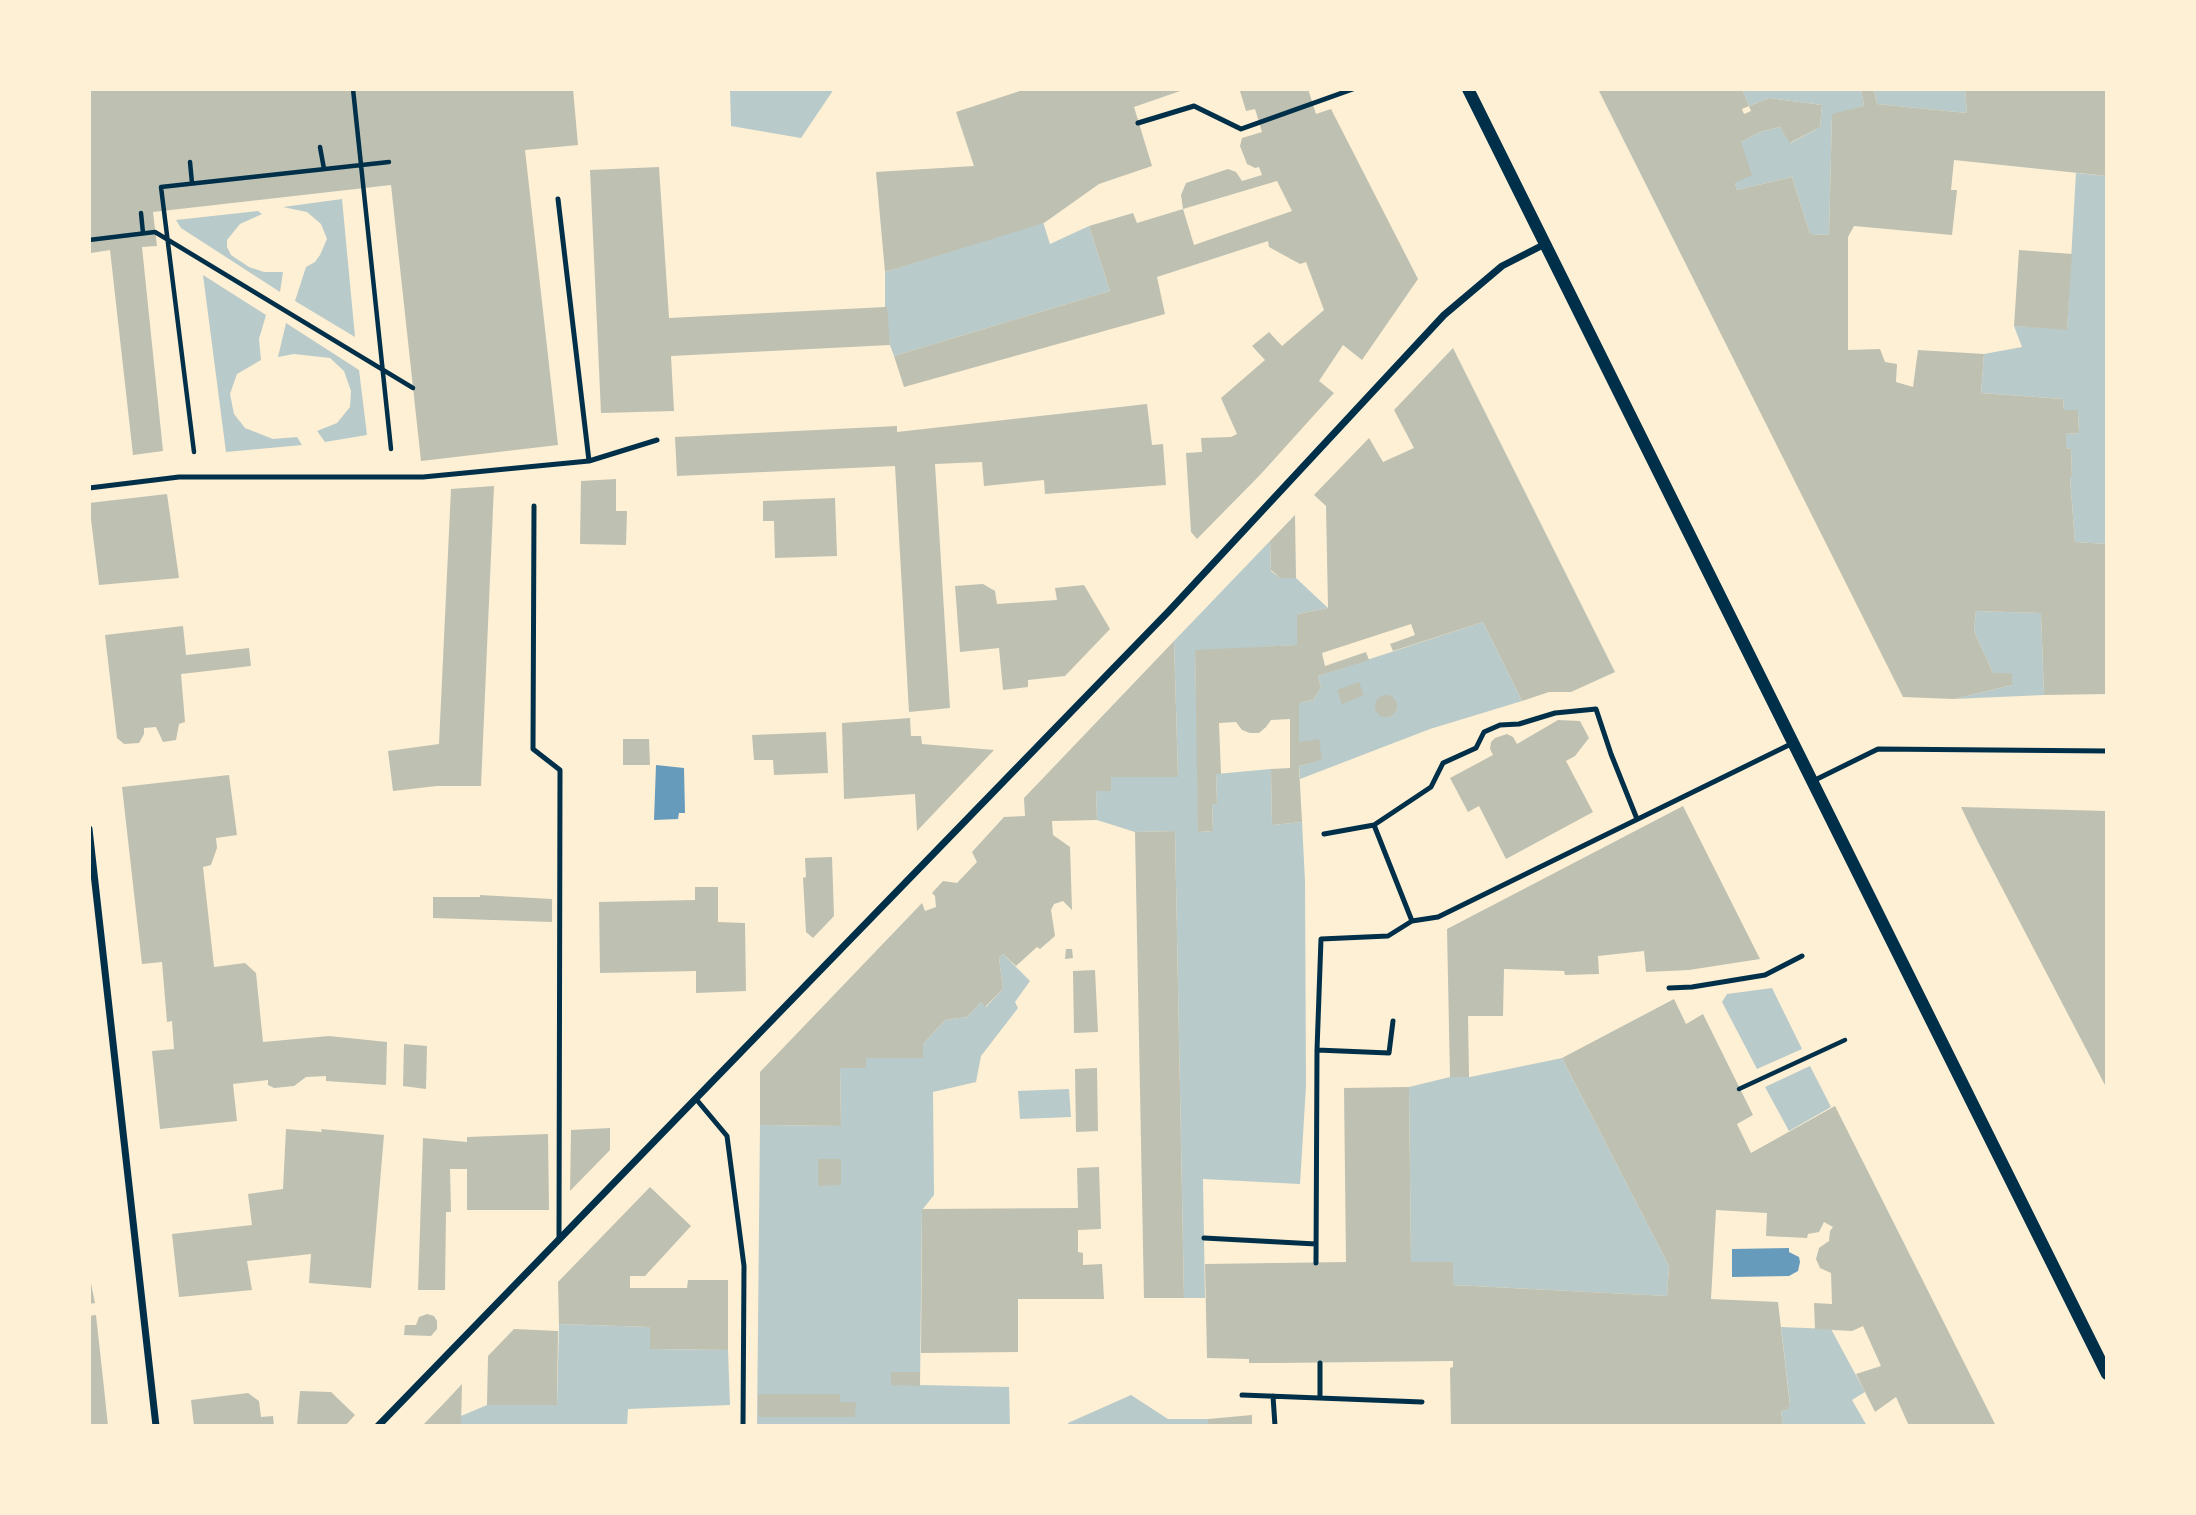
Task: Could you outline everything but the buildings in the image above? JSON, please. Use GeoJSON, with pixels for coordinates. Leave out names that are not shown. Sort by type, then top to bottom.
{"type":"FeatureCollection","features":[{"type":"Feature","properties":{"kind":"street"},"geometry":{"type":"LineString","coordinates":[[1468,89],[2107,1374]]}},
{"type":"Feature","properties":{"kind":"street"},"geometry":{"type":"LineString","coordinates":[[377,1426],[1169,611],[1434,325],[1471,290],[1502,266],[1545,244]]}},
{"type":"Feature","properties":{"kind":"street"},"geometry":{"type":"LineString","coordinates":[[89,829],[156,1426]]}},
{"type":"Feature","properties":{"kind":"lane"},"geometry":{"type":"LineString","coordinates":[[1138,122],[1194,106],[1241,128],[1353,89]]}},
{"type":"Feature","properties":{"kind":"lane"},"geometry":{"type":"LineString","coordinates":[[558,199],[589,461]]}},
{"type":"Feature","properties":{"kind":"lane"},"geometry":{"type":"LineString","coordinates":[[89,488],[179,477],[424,477],[589,461],[656,440]]}},
{"type":"Feature","properties":{"kind":"lane"},"geometry":{"type":"LineString","coordinates":[[534,506],[533,749],[560,770],[559,1241]]}},
{"type":"Feature","properties":{"kind":"lane"},"geometry":{"type":"LineString","coordinates":[[1324,834],[1374,825],[1431,787],[1443,763],[1476,748],[1484,732],[1500,725],[1519,724],[1555,713],[1596,709],[1637,820]]}},
{"type":"Feature","properties":{"kind":"lane"},"geometry":{"type":"LineString","coordinates":[[1316,1263],[1317,1050],[1321,939],[1388,936],[1412,921],[1438,917],[1793,743]]}},
{"type":"Feature","properties":{"kind":"lane"},"geometry":{"type":"LineString","coordinates":[[1812,781],[1878,749],[2107,751]]}},
{"type":"Feature","properties":{"kind":"lane"},"geometry":{"type":"LineString","coordinates":[[1374,825],[1412,921]]}},
{"type":"Feature","properties":{"kind":"lane"},"geometry":{"type":"LineString","coordinates":[[1669,988],[1765,975],[1802,956]]}},
{"type":"Feature","properties":{"kind":"lane"},"geometry":{"type":"LineString","coordinates":[[1317,1050],[1389,1053],[1393,1021]]}},
{"type":"Feature","properties":{"kind":"lane"},"geometry":{"type":"LineString","coordinates":[[696,1099],[727,1136],[744,1266],[743,1426]]}},
{"type":"Feature","properties":{"kind":"lane"},"geometry":{"type":"LineString","coordinates":[[1205,1238],[1316,1244]]}},
{"type":"Feature","properties":{"kind":"lane"},"geometry":{"type":"LineString","coordinates":[[1320,1363],[1320,1398]]}},
{"type":"Feature","properties":{"kind":"lane"},"geometry":{"type":"LineString","coordinates":[[1242,1395],[1422,1402]]}},
{"type":"Feature","properties":{"kind":"lane"},"geometry":{"type":"LineString","coordinates":[[1273,1396],[1275,1426]]}},
{"type":"Feature","properties":{"kind":"path"},"geometry":{"type":"LineString","coordinates":[[353,89],[394,478]]}},
{"type":"Feature","properties":{"kind":"path"},"geometry":{"type":"LineString","coordinates":[[320,147],[324,169]]}},
{"type":"Feature","properties":{"kind":"path"},"geometry":{"type":"LineString","coordinates":[[190,162],[192,183]]}},
{"type":"Feature","properties":{"kind":"path"},"geometry":{"type":"LineString","coordinates":[[151,187],[389,162]]}},
{"type":"Feature","properties":{"kind":"path"},"geometry":{"type":"LineString","coordinates":[[161,187],[198,477]]}},
{"type":"Feature","properties":{"kind":"path"},"geometry":{"type":"LineString","coordinates":[[141,213],[143,233]]}},
{"type":"Feature","properties":{"kind":"path"},"geometry":{"type":"LineString","coordinates":[[89,240],[155,232],[413,388]]}},
{"type":"Feature","properties":{"kind":"path"},"geometry":{"type":"LineString","coordinates":[[1739,1089],[1844,1040]]}},
{"type":"Feature","properties":{"kind":"shaded area"},"geometry":{"type":"Polygon","coordinates":[[[730,89],[834,89],[801,138],[731,126],[730,89]]]}},
{"type":"Feature","properties":{"kind":"shaded area"},"geometry":{"type":"Polygon","coordinates":[[[1742,89],[1861,89],[1864,106],[1832,115],[1829,235],[1810,234],[1792,177],[1737,190],[1735,183],[1741,142],[1760,132],[1780,127],[1791,143],[1820,127],[1822,105],[1769,98],[1749,106],[1742,89]]]}},
{"type":"Feature","properties":{"kind":"shaded area"},"geometry":{"type":"Polygon","coordinates":[[[1874,89],[1965,89],[1967,113],[1877,104],[1874,89]]]}},
{"type":"Feature","properties":{"kind":"shaded area"},"geometry":{"type":"Polygon","coordinates":[[[2076,173],[2107,176],[2107,544],[2075,542],[2070,478],[2071,449],[2066,448],[2066,434],[2079,433],[2078,411],[2064,410],[2063,399],[1981,393],[1984,354],[2022,347],[2014,326],[2067,329],[2076,173]]]}},
{"type":"Feature","properties":{"kind":"shaded area"},"geometry":{"type":"Polygon","coordinates":[[[342,199],[355,337],[295,301],[306,267],[315,262],[327,239],[321,224],[307,212],[283,207],[342,199]]]}},
{"type":"Feature","properties":{"kind":"shaded area"},"geometry":{"type":"Polygon","coordinates":[[[258,211],[262,214],[240,224],[227,240],[227,247],[231,255],[249,267],[264,272],[283,272],[280,292],[181,228],[176,220],[258,211]]]}},
{"type":"Feature","properties":{"kind":"shaded area"},"geometry":{"type":"Polygon","coordinates":[[[1043,222],[1050,244],[1089,226],[1110,291],[894,356],[885,307],[885,272],[1043,222]]]}},
{"type":"Feature","properties":{"kind":"shaded area"},"geometry":{"type":"Polygon","coordinates":[[[203,275],[266,315],[259,339],[261,360],[237,374],[230,394],[234,414],[245,428],[273,439],[297,437],[302,445],[226,452],[203,275]]]}},
{"type":"Feature","properties":{"kind":"shaded area"},"geometry":{"type":"Polygon","coordinates":[[[286,323],[359,370],[367,435],[325,442],[317,431],[337,423],[350,407],[351,391],[344,371],[330,358],[294,354],[278,357],[286,323]]]}},
{"type":"Feature","properties":{"kind":"shaded area"},"geometry":{"type":"Polygon","coordinates":[[[1270,541],[1271,571],[1280,578],[1296,578],[1328,608],[1297,614],[1297,645],[1195,651],[1199,832],[1213,831],[1212,804],[1217,804],[1216,774],[1271,769],[1272,825],[1302,822],[1305,881],[1306,1086],[1300,1184],[1203,1179],[1205,1298],[1184,1298],[1175,831],[1135,832],[1097,820],[1096,791],[1111,791],[1111,777],[1178,776],[1174,641],[1270,541]]]}},
{"type":"Feature","properties":{"kind":"shaded area"},"geometry":{"type":"Polygon","coordinates":[[[1976,611],[2041,613],[2044,695],[1954,699],[2012,685],[2012,673],[1993,673],[1974,631],[1976,611]]]}},
{"type":"Feature","properties":{"kind":"shaded area"},"geometry":{"type":"Polygon","coordinates":[[[1483,622],[1522,701],[1430,729],[1300,779],[1299,766],[1321,760],[1299,742],[1299,703],[1313,700],[1321,688],[1318,676],[1483,622]]]}},
{"type":"Feature","properties":{"kind":"shaded area"},"geometry":{"type":"Polygon","coordinates":[[[1003,954],[1030,981],[1015,1002],[1018,1008],[981,1056],[976,1082],[933,1092],[934,1195],[922,1210],[920,1385],[1009,1387],[1010,1426],[757,1426],[760,1125],[841,1126],[840,1068],[866,1068],[866,1058],[923,1058],[923,1044],[945,1020],[967,1017],[981,1002],[986,1007],[1003,989],[999,958],[1003,954]]]}},
{"type":"Feature","properties":{"kind":"shaded area"},"geometry":{"type":"Polygon","coordinates":[[[1772,988],[1802,1049],[1757,1069],[1722,1002],[1727,994],[1772,988]]]}},
{"type":"Feature","properties":{"kind":"shaded area"},"geometry":{"type":"Polygon","coordinates":[[[1562,1058],[1669,1266],[1667,1296],[1453,1285],[1411,1262],[1409,1087],[1450,1077],[1470,1077],[1562,1058]]]}},
{"type":"Feature","properties":{"kind":"shaded area"},"geometry":{"type":"Polygon","coordinates":[[[1810,1066],[1831,1107],[1789,1131],[1765,1087],[1810,1066]]]}},
{"type":"Feature","properties":{"kind":"shaded area"},"geometry":{"type":"Polygon","coordinates":[[[1069,1089],[1071,1117],[1020,1119],[1018,1091],[1069,1089]]]}},
{"type":"Feature","properties":{"kind":"shaded area"},"geometry":{"type":"Polygon","coordinates":[[[559,1324],[650,1327],[650,1349],[728,1350],[730,1405],[628,1409],[627,1426],[461,1426],[461,1416],[487,1405],[557,1405],[559,1324]]]}},
{"type":"Feature","properties":{"kind":"shaded area"},"geometry":{"type":"Polygon","coordinates":[[[1781,1327],[1831,1329],[1865,1392],[1852,1400],[1867,1426],[1783,1426],[1781,1411],[1787,1410],[1790,1404],[1781,1327]]]}},
{"type":"Feature","properties":{"kind":"shaded area"},"geometry":{"type":"Polygon","coordinates":[[[1131,1395],[1168,1419],[1208,1419],[1208,1426],[1068,1426],[1068,1423],[1131,1395]]]}},
{"type":"Feature","properties":{"kind":"water"},"geometry":{"type":"Polygon","coordinates":[[[656,765],[684,768],[685,813],[679,813],[678,819],[654,820],[656,765]]]}},
{"type":"Feature","properties":{"kind":"water"},"geometry":{"type":"Polygon","coordinates":[[[1789,1248],[1789,1252],[1799,1257],[1800,1262],[1798,1271],[1789,1276],[1732,1277],[1732,1249],[1789,1248]]]}}]}
